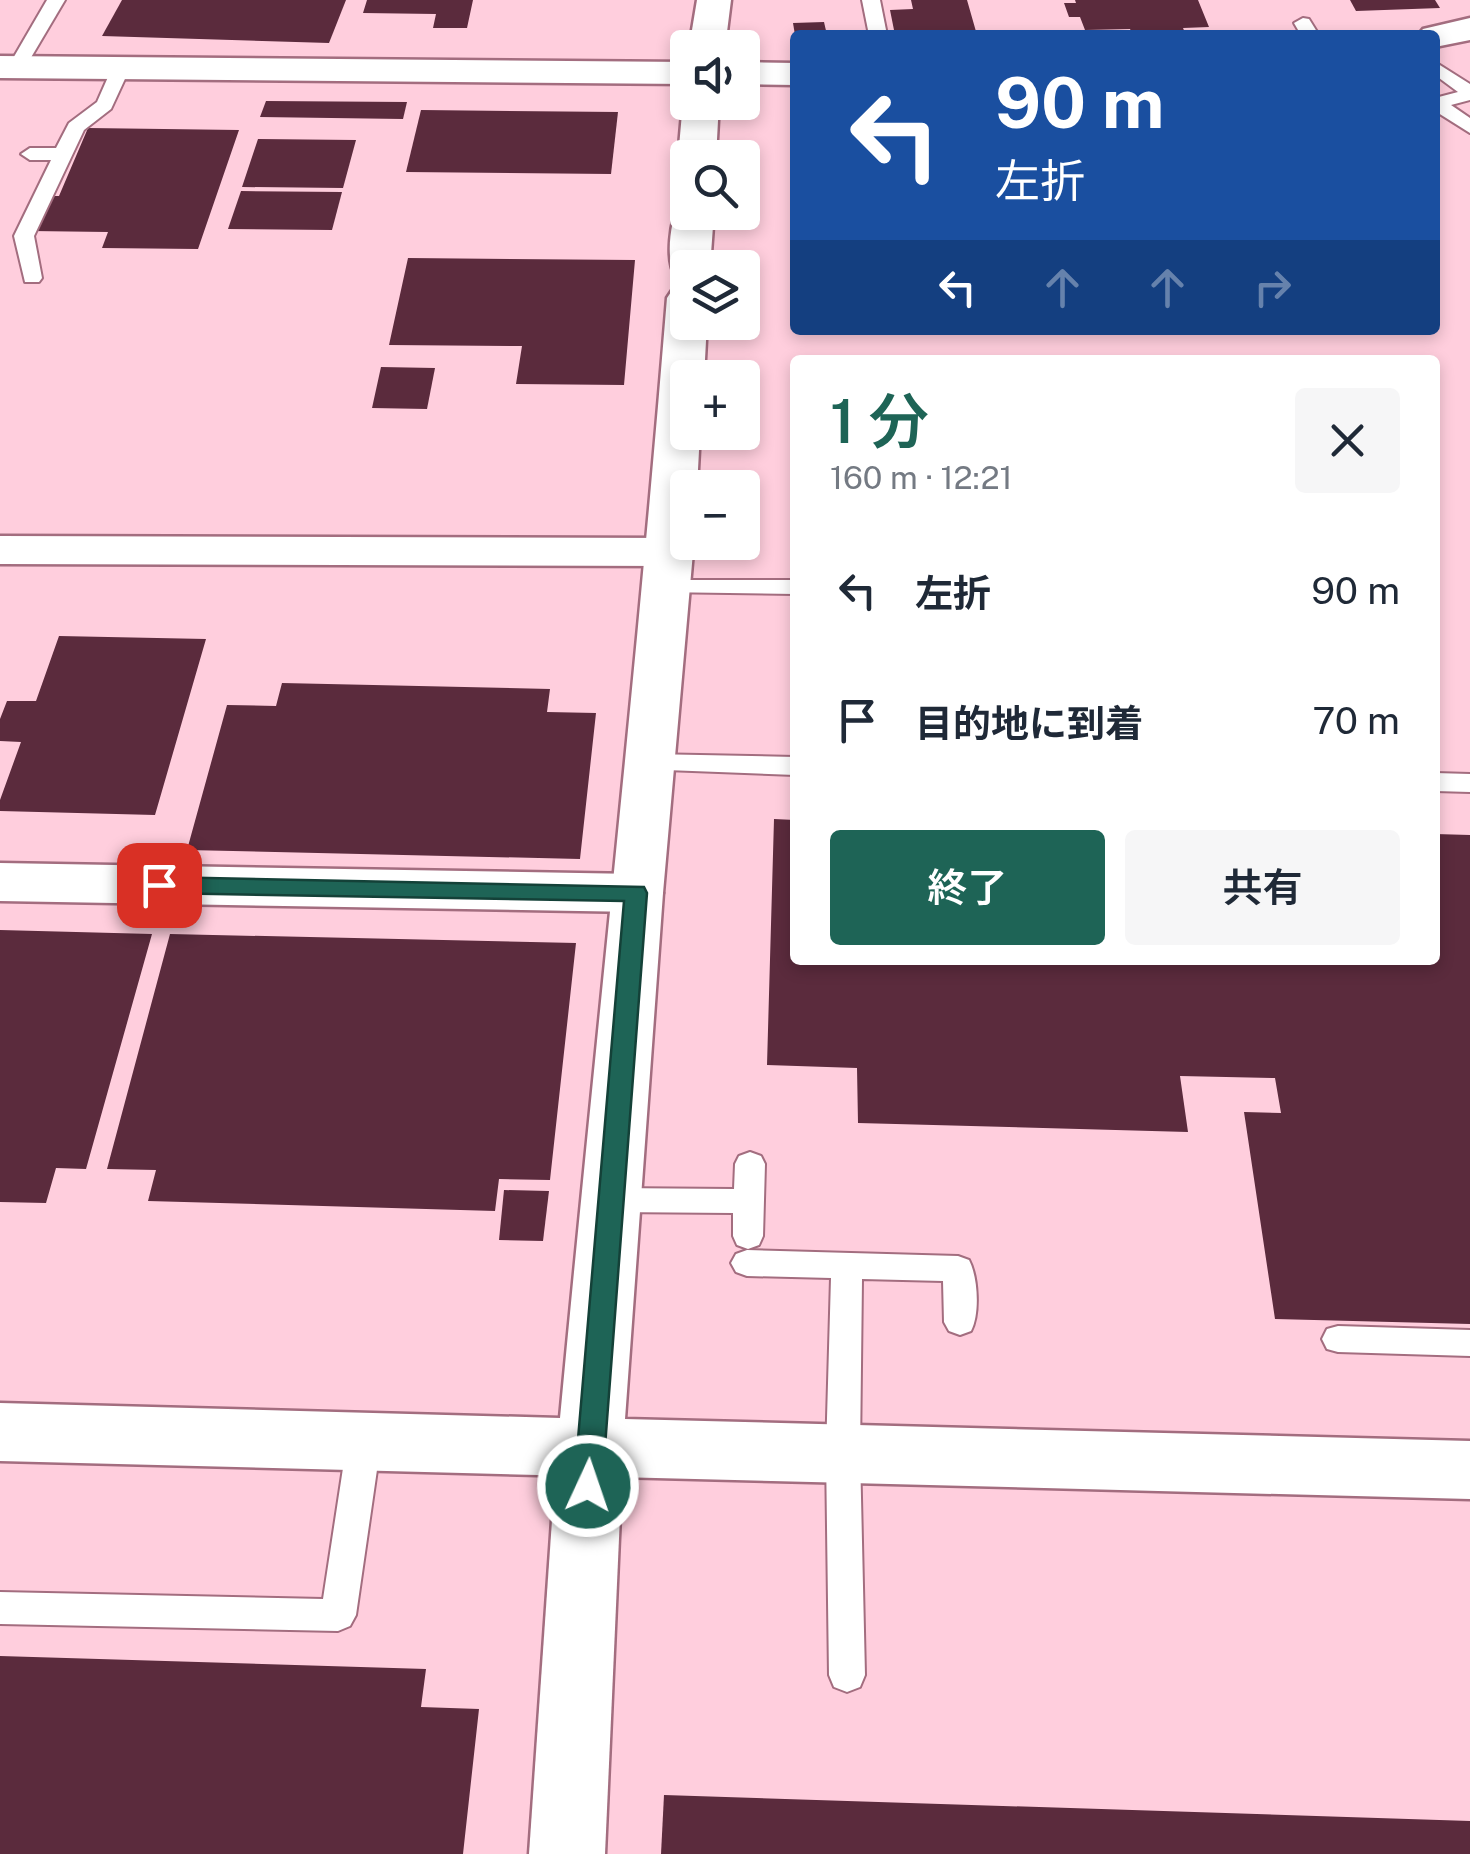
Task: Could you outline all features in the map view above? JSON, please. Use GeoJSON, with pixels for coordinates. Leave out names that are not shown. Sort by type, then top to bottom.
{"type":"FeatureCollection","features":[{"type":"Feature","properties":{"kind":"street"},"geometry":{"type":"LineString","coordinates":[[710,30],[714,0]]}},
{"type":"Feature","properties":{"kind":"street"},"geometry":{"type":"LineString","coordinates":[[1440,35],[1470,29]]}},
{"type":"Feature","properties":{"kind":"street"},"geometry":{"type":"LineString","coordinates":[[9,67],[670,73]]}},
{"type":"Feature","properties":{"kind":"street"},"geometry":{"type":"LineString","coordinates":[[760,74],[790,74]]}},
{"type":"Feature","properties":{"kind":"street"},"geometry":{"type":"LineString","coordinates":[[566,1854],[590,1448],[685,340]]}},
{"type":"Feature","properties":{"kind":"street"},"geometry":{"type":"LineString","coordinates":[[0,550],[668,570]]}},
{"type":"Feature","properties":{"kind":"street"},"geometry":{"type":"LineString","coordinates":[[0,882],[636,893]]}},
{"type":"Feature","properties":{"kind":"street"},"geometry":{"type":"LineString","coordinates":[[0,1432],[1470,1470]]}},
{"type":"Feature","properties":{"kind":"lane"},"geometry":{"type":"LineString","coordinates":[[9,67],[56,0]]}},
{"type":"Feature","properties":{"kind":"lane"},"geometry":{"type":"LineString","coordinates":[[871,0],[877,30]]}},
{"type":"Feature","properties":{"kind":"lane"},"geometry":{"type":"LineString","coordinates":[[32,278],[24,236],[76,127],[104,105],[121,68]]}},
{"type":"Feature","properties":{"kind":"lane"},"geometry":{"type":"LineString","coordinates":[[1440,71],[1470,94]]}},
{"type":"Feature","properties":{"kind":"lane"},"geometry":{"type":"LineString","coordinates":[[1440,102],[1470,94]]}},
{"type":"Feature","properties":{"kind":"lane"},"geometry":{"type":"LineString","coordinates":[[1440,106],[1470,127]]}},
{"type":"Feature","properties":{"kind":"lane"},"geometry":{"type":"LineString","coordinates":[[30,154],[63,154]]}},
{"type":"Feature","properties":{"kind":"lane"},"geometry":{"type":"LineString","coordinates":[[668,570],[790,586]]}},
{"type":"Feature","properties":{"kind":"lane"},"geometry":{"type":"LineString","coordinates":[[650,763],[790,766]]}},
{"type":"Feature","properties":{"kind":"lane"},"geometry":{"type":"LineString","coordinates":[[1440,782],[1470,783]]}},
{"type":"Feature","properties":{"kind":"lane"},"geometry":{"type":"LineString","coordinates":[[750,1164],[747,1249],[847,1266],[958,1268],[960,1322]]}},
{"type":"Feature","properties":{"kind":"lane"},"geometry":{"type":"LineString","coordinates":[[611,1200],[749,1200]]}},
{"type":"Feature","properties":{"kind":"lane"},"geometry":{"type":"LineString","coordinates":[[846,1675],[847,1266]]}},
{"type":"Feature","properties":{"kind":"lane"},"geometry":{"type":"LineString","coordinates":[[1338,1339],[1470,1343]]}},
{"type":"Feature","properties":{"kind":"lane"},"geometry":{"type":"LineString","coordinates":[[0,1608],[338,1616],[364,1442]]}},
{"type":"Feature","properties":{"kind":"building"},"geometry":{"type":"Polygon","coordinates":[[[122,0],[346,0],[329,43],[102,36],[122,0]]]}},
{"type":"Feature","properties":{"kind":"building"},"geometry":{"type":"Polygon","coordinates":[[[367,0],[473,0],[467,28],[433,28],[436,14],[363,13],[367,0]]]}},
{"type":"Feature","properties":{"kind":"building"},"geometry":{"type":"Polygon","coordinates":[[[911,0],[967,0],[976,30],[894,30],[890,10],[913,9],[911,0]]]}},
{"type":"Feature","properties":{"kind":"building"},"geometry":{"type":"Polygon","coordinates":[[[1075,0],[1198,0],[1209,27],[1085,30],[1080,17],[1069,17],[1064,3],[1076,3],[1075,0]]]}},
{"type":"Feature","properties":{"kind":"building"},"geometry":{"type":"Polygon","coordinates":[[[1350,0],[1435,0],[1440,8],[1356,11],[1350,0]]]}},
{"type":"Feature","properties":{"kind":"building"},"geometry":{"type":"Polygon","coordinates":[[[824,22],[826,30],[794,30],[793,23],[824,22]]]}},
{"type":"Feature","properties":{"kind":"building"},"geometry":{"type":"Polygon","coordinates":[[[266,101],[407,102],[403,119],[260,117],[266,101]]]}},
{"type":"Feature","properties":{"kind":"building"},"geometry":{"type":"Polygon","coordinates":[[[421,110],[618,112],[611,174],[406,172],[421,110]]]}},
{"type":"Feature","properties":{"kind":"building"},"geometry":{"type":"Polygon","coordinates":[[[88,128],[239,130],[198,249],[102,248],[108,232],[31,231],[47,196],[59,196],[88,128]]]}},
{"type":"Feature","properties":{"kind":"building"},"geometry":{"type":"Polygon","coordinates":[[[258,139],[356,140],[343,188],[242,187],[258,139]]]}},
{"type":"Feature","properties":{"kind":"building"},"geometry":{"type":"Polygon","coordinates":[[[241,191],[342,192],[332,230],[228,229],[241,191]]]}},
{"type":"Feature","properties":{"kind":"building"},"geometry":{"type":"Polygon","coordinates":[[[408,258],[635,260],[624,385],[516,384],[522,346],[389,345],[408,258]]]}},
{"type":"Feature","properties":{"kind":"building"},"geometry":{"type":"Polygon","coordinates":[[[381,367],[435,368],[427,409],[372,408],[381,367]]]}},
{"type":"Feature","properties":{"kind":"building"},"geometry":{"type":"Polygon","coordinates":[[[59,636],[206,639],[155,815],[0,811],[0,800],[21,742],[0,741],[0,719],[7,701],[36,701],[59,636]]]}},
{"type":"Feature","properties":{"kind":"building"},"geometry":{"type":"Polygon","coordinates":[[[282,683],[550,689],[547,712],[596,713],[580,859],[187,850],[227,705],[276,706],[282,683]]]}},
{"type":"Feature","properties":{"kind":"building"},"geometry":{"type":"Polygon","coordinates":[[[774,819],[790,820],[790,965],[1440,965],[1440,834],[1470,835],[1470,1324],[1275,1319],[1244,1112],[1281,1113],[1275,1078],[1180,1076],[1188,1132],[858,1123],[857,1068],[767,1065],[774,819]]]}},
{"type":"Feature","properties":{"kind":"building"},"geometry":{"type":"Polygon","coordinates":[[[0,930],[152,934],[86,1169],[56,1168],[46,1203],[0,1202],[0,930]]]}},
{"type":"Feature","properties":{"kind":"building"},"geometry":{"type":"Polygon","coordinates":[[[170,934],[576,943],[550,1180],[499,1179],[495,1211],[148,1201],[156,1170],[107,1169],[170,934]]]}},
{"type":"Feature","properties":{"kind":"building"},"geometry":{"type":"Polygon","coordinates":[[[504,1190],[549,1191],[543,1241],[499,1240],[504,1190]]]}},
{"type":"Feature","properties":{"kind":"building"},"geometry":{"type":"Polygon","coordinates":[[[0,1656],[426,1669],[421,1707],[479,1709],[463,1854],[0,1854],[0,1656]]]}},
{"type":"Feature","properties":{"kind":"building"},"geometry":{"type":"Polygon","coordinates":[[[664,1795],[1470,1821],[1470,1854],[661,1854],[664,1795]]]}},
{"type":"Feature","properties":{"kind":"route"},"geometry":{"type":"LineString","coordinates":[[159,885],[636,893],[588,1486]]}}]}
